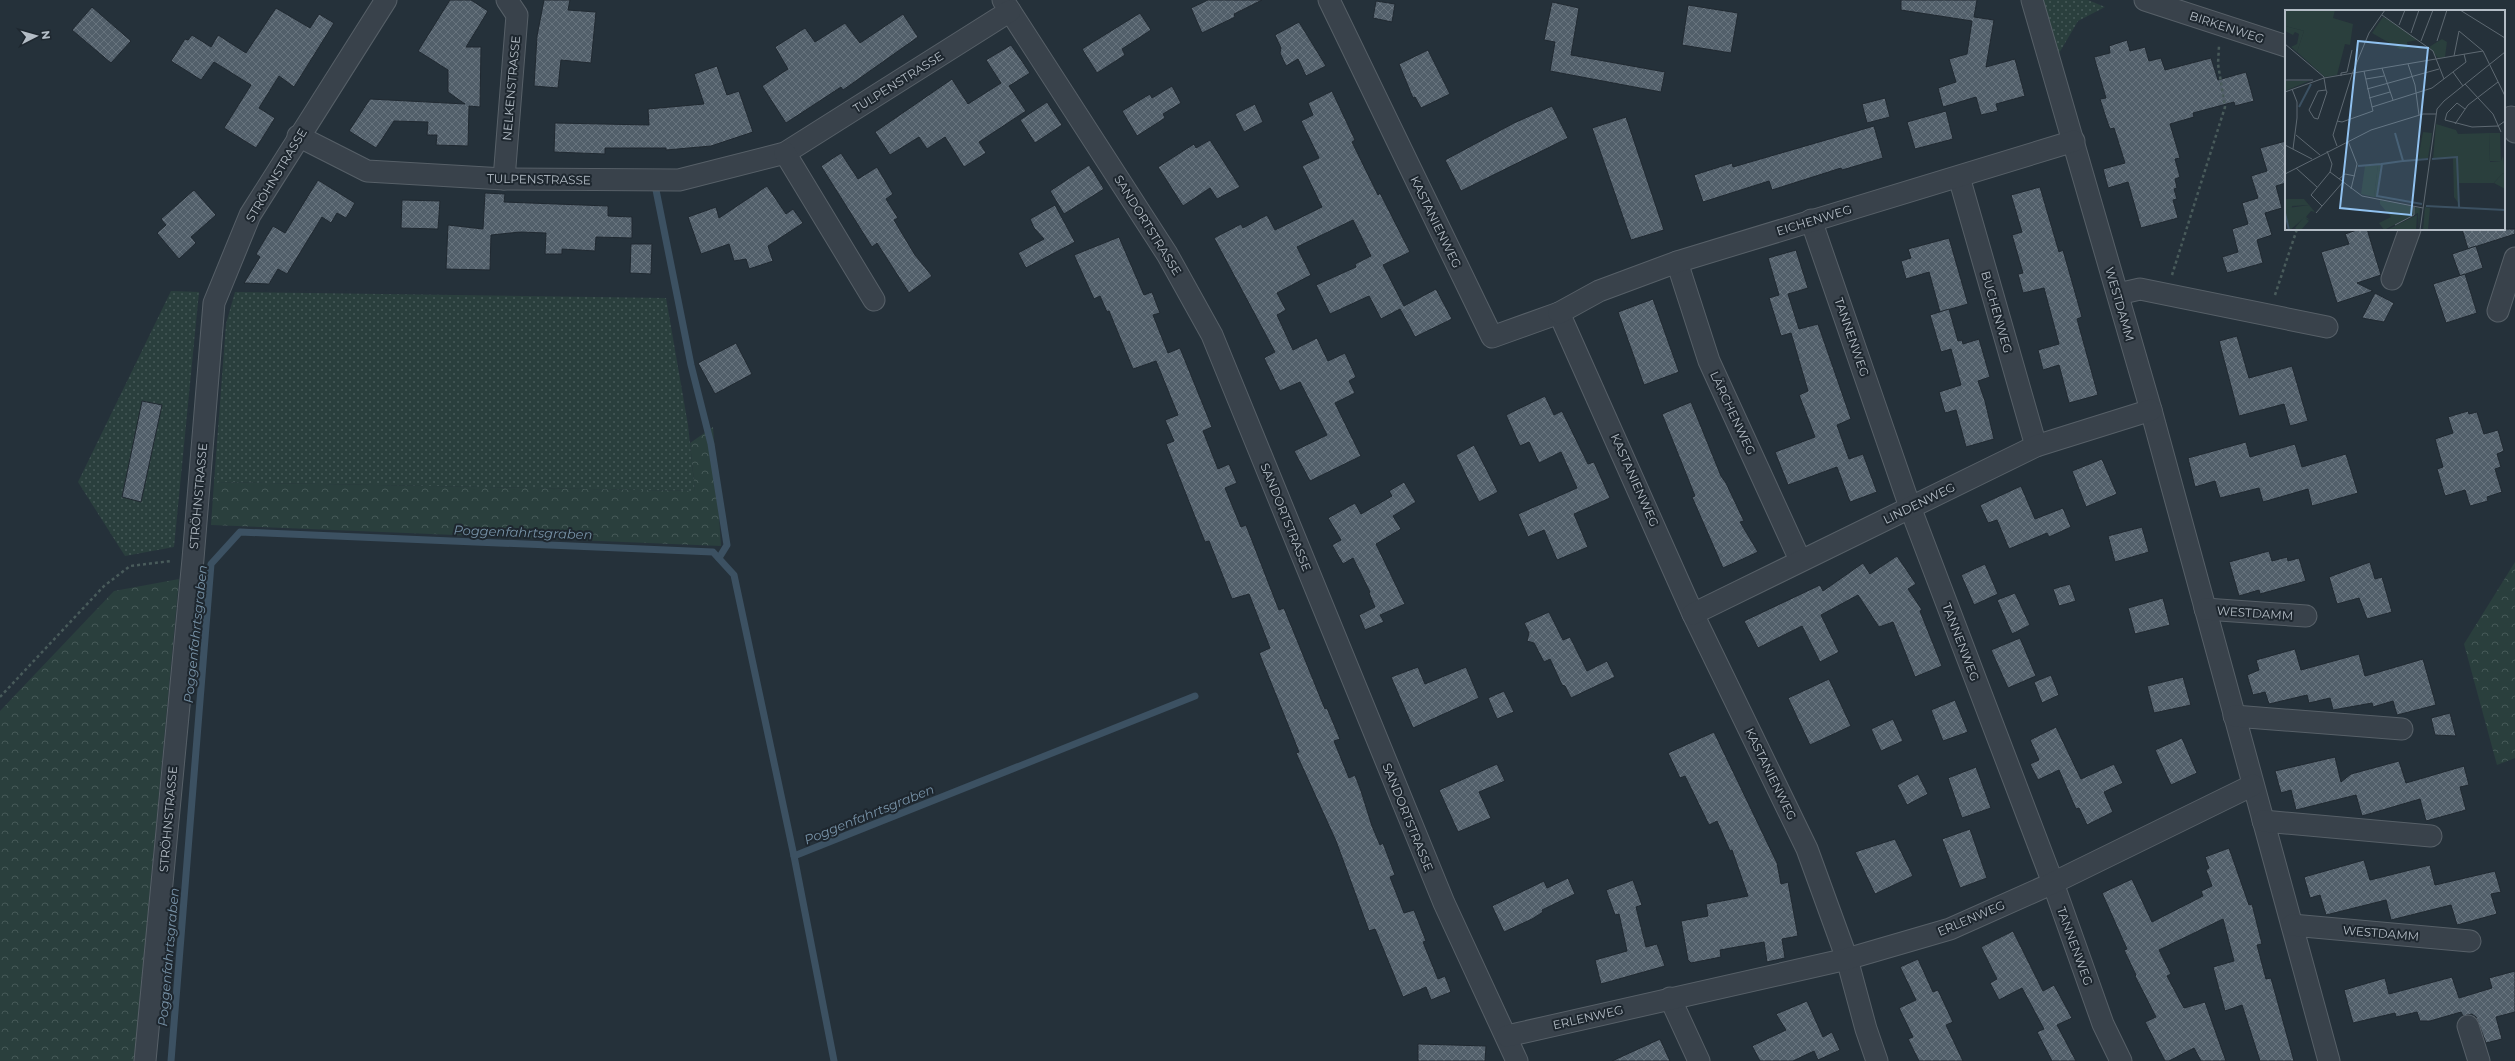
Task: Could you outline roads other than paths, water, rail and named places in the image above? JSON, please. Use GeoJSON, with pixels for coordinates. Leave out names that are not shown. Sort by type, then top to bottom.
{"type":"FeatureCollection","features":[{"type":"Feature","properties":{"kind":"street","name":"STRÖHNSTRASSE"},"geometry":{"type":"LineString","coordinates":[[145,1061],[193,559],[214,303],[250,215],[298,136],[386,0]]}},
{"type":"Feature","properties":{"kind":"street","name":"NELKENSTRASSE"},"geometry":{"type":"LineString","coordinates":[[504,179],[517,15],[507,0]]}},
{"type":"Feature","properties":{"kind":"street","name":"KASTANIENWEG"},"geometry":{"type":"LineString","coordinates":[[1329,0],[1492,337],[1559,313],[1693,614],[1807,849],[1847,959],[1866,1029],[1877,1061]]}},
{"type":"Feature","properties":{"kind":"street","name":"WESTDAMM"},"geometry":{"type":"LineString","coordinates":[[2032,0],[2151,410],[2329,1061]]}},
{"type":"Feature","properties":{"kind":"street","name":"BIRKENWEG"},"geometry":{"type":"LineString","coordinates":[[2145,0],[2285,46]]}},
{"type":"Feature","properties":{"kind":"street","name":"TULPENSTRASSE"},"geometry":{"type":"LineString","coordinates":[[298,136],[367,171],[504,179],[679,180],[785,153],[1007,6]]}},
{"type":"Feature","properties":{"kind":"street","name":"SANDORTSTRASSE"},"geometry":{"type":"LineString","coordinates":[[1007,6],[1168,254],[1212,335],[1444,903],[1507,1036],[1517,1061]]}},
{"type":"Feature","properties":{"kind":"street","name":"EICHENWEG"},"geometry":{"type":"LineString","coordinates":[[1559,313],[1599,292],[1677,262],[2074,141]]}},
{"type":"Feature","properties":{"kind":"street"},"geometry":{"type":"LineString","coordinates":[[785,153],[874,300]]}},
{"type":"Feature","properties":{"kind":"street","name":"BUCHENWEG"},"geometry":{"type":"LineString","coordinates":[[1959,177],[2036,446]]}},
{"type":"Feature","properties":{"kind":"street","name":"TANNENWEG"},"geometry":{"type":"LineString","coordinates":[[1812,220],[1910,507],[2052,883],[2103,1024],[2121,1061]]}},
{"type":"Feature","properties":{"kind":"street"},"geometry":{"type":"LineString","coordinates":[[2392,279],[2410,230]]}},
{"type":"Feature","properties":{"kind":"street"},"geometry":{"type":"LineString","coordinates":[[2498,311],[2515,258]]}},
{"type":"Feature","properties":{"kind":"street","name":"LÄRCHENWEG"},"geometry":{"type":"LineString","coordinates":[[1677,262],[1709,361],[1800,560]]}},
{"type":"Feature","properties":{"kind":"street"},"geometry":{"type":"LineString","coordinates":[[2118,294],[2140,289],[2327,327]]}},
{"type":"Feature","properties":{"kind":"street","name":"LINDENWEG"},"geometry":{"type":"LineString","coordinates":[[1693,614],[1800,560],[2036,446],[2151,410]]}},
{"type":"Feature","properties":{"kind":"street","name":"WESTDAMM"},"geometry":{"type":"LineString","coordinates":[[2205,609],[2306,616]]}},
{"type":"Feature","properties":{"kind":"street"},"geometry":{"type":"LineString","coordinates":[[2234,716],[2402,729]]}},
{"type":"Feature","properties":{"kind":"street","name":"ERLENWEG"},"geometry":{"type":"LineString","coordinates":[[1507,1036],[1847,959],[1950,930],[2052,883],[2254,785]]}},
{"type":"Feature","properties":{"kind":"street"},"geometry":{"type":"LineString","coordinates":[[2263,821],[2431,836]]}},
{"type":"Feature","properties":{"kind":"street","name":"WESTDAMM"},"geometry":{"type":"LineString","coordinates":[[2292,925],[2470,941]]}},
{"type":"Feature","properties":{"kind":"street"},"geometry":{"type":"LineString","coordinates":[[1670,998],[1699,1061]]}},
{"type":"Feature","properties":{"kind":"street"},"geometry":{"type":"LineString","coordinates":[[2468,1026],[2480,1061]]}},
{"type":"Feature","properties":{"kind":"waterway","name":"Poggenfahrtsgraben"},"geometry":{"type":"LineString","coordinates":[[656,190],[691,365],[711,444],[727,545],[719,558]]}},
{"type":"Feature","properties":{"kind":"waterway","name":"Poggenfahrtsgraben"},"geometry":{"type":"LineString","coordinates":[[171,1061],[211,564],[240,532],[713,552],[734,575],[794,856],[1195,696]]}},
{"type":"Feature","properties":{"kind":"waterway"},"geometry":{"type":"LineString","coordinates":[[794,856],[834,1061]]}}]}
